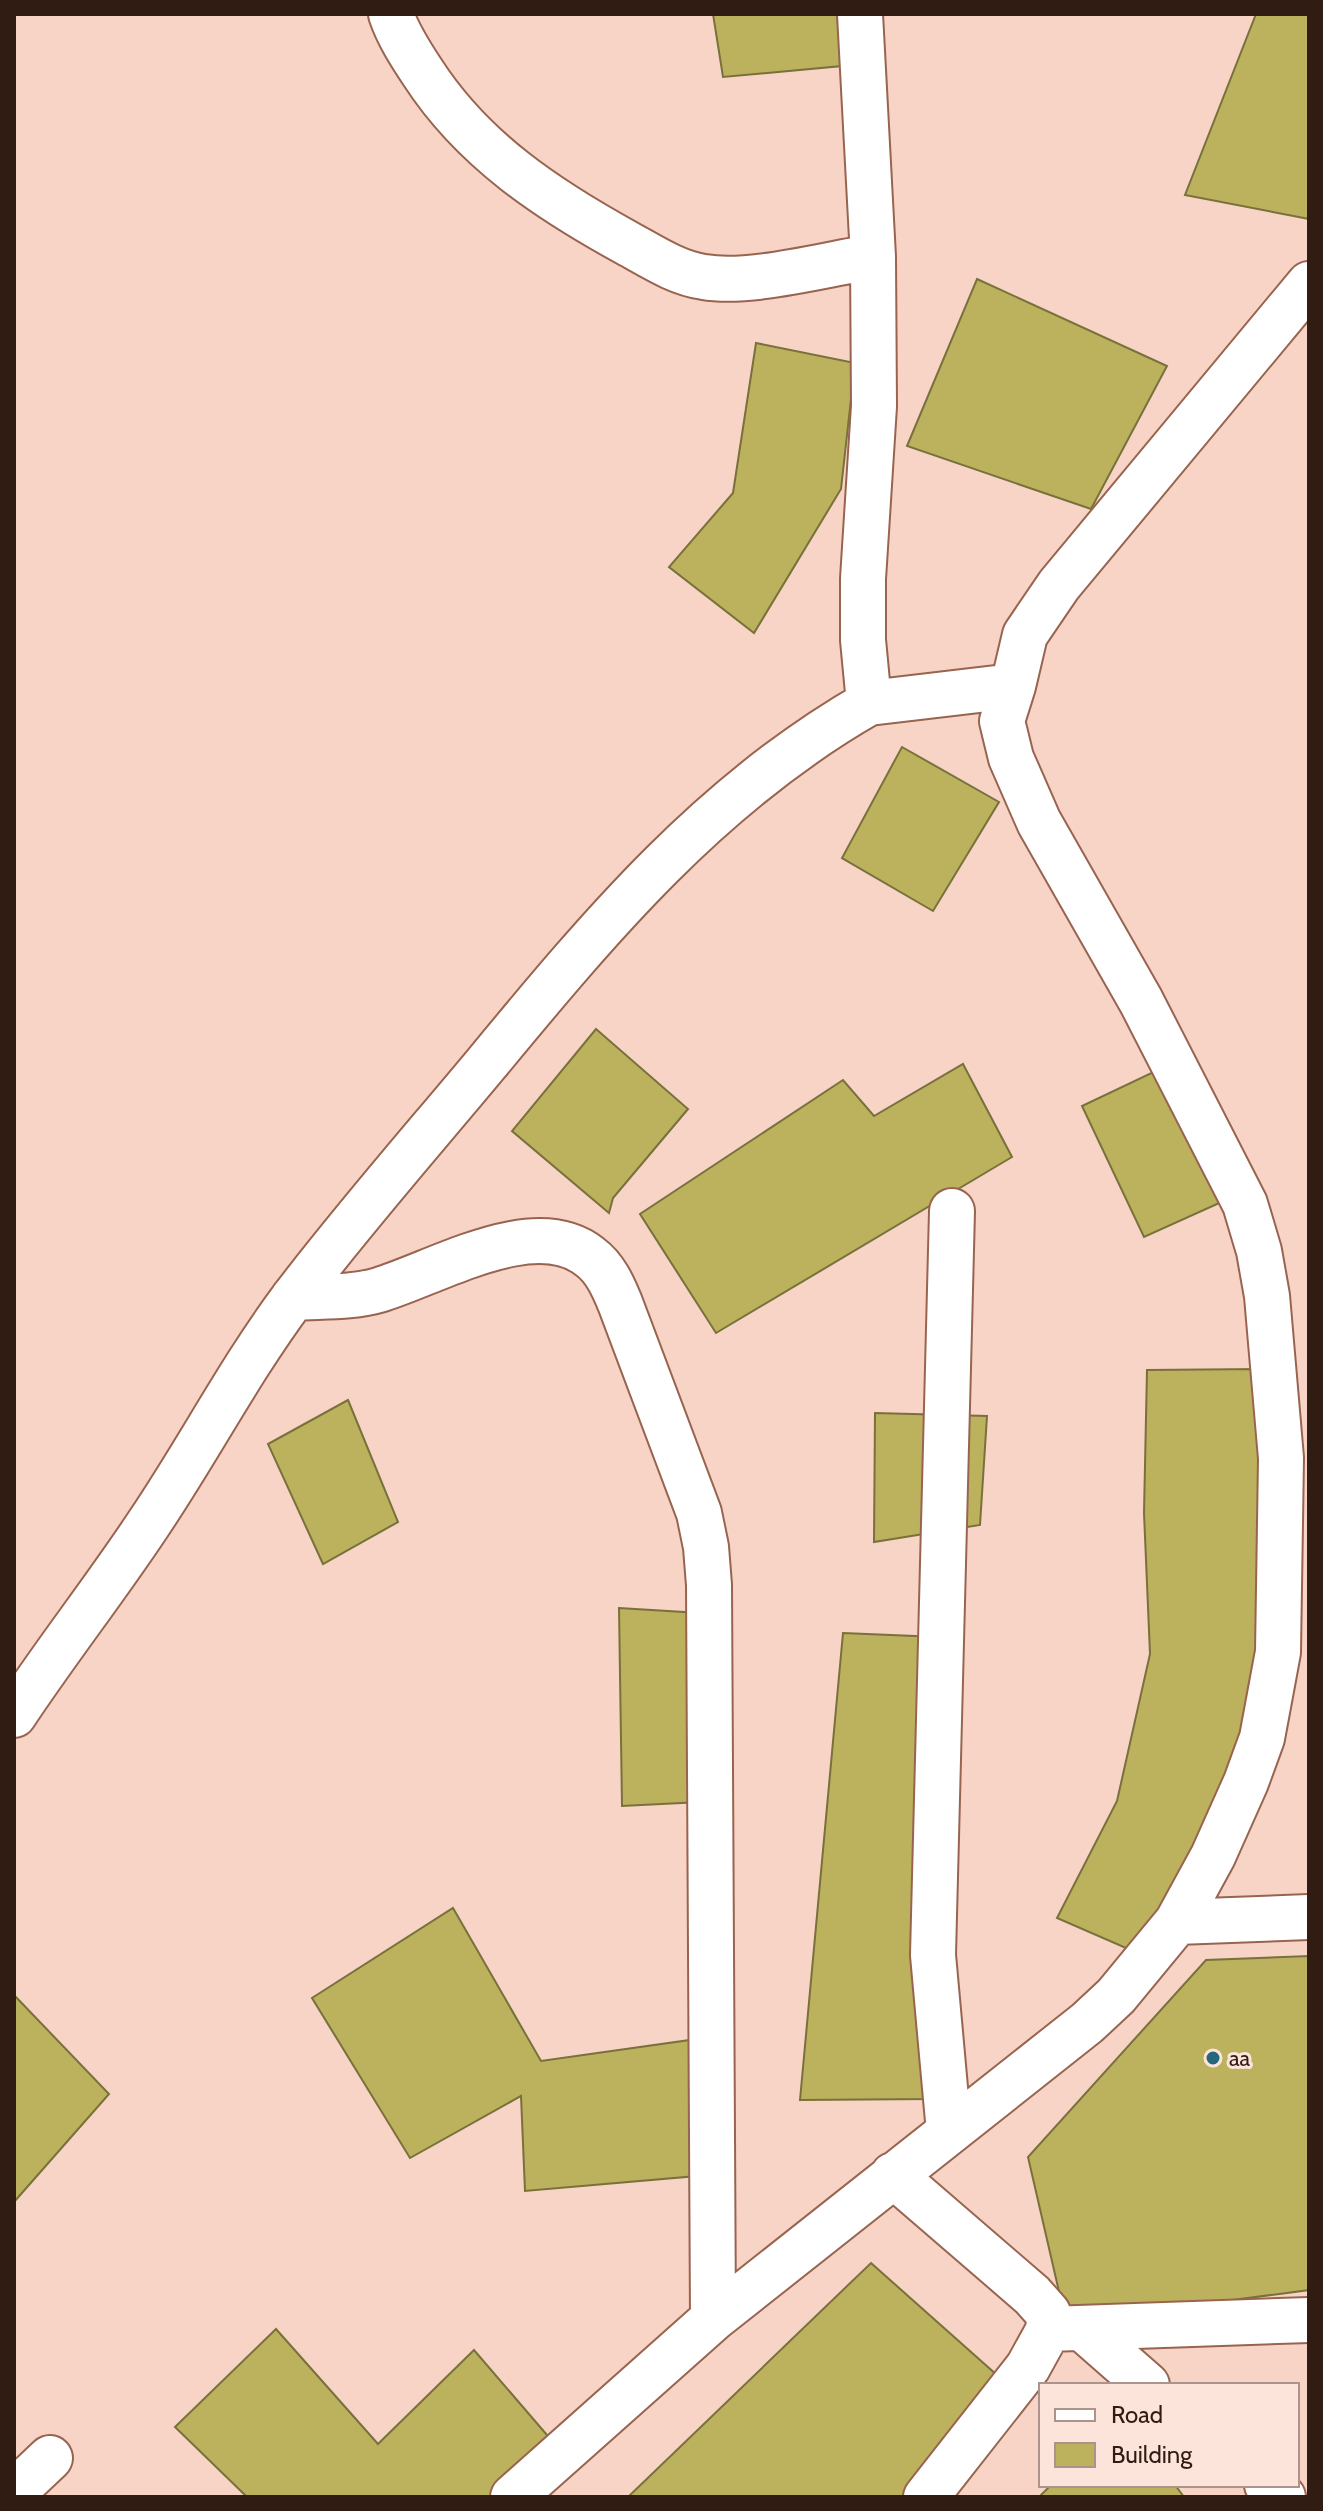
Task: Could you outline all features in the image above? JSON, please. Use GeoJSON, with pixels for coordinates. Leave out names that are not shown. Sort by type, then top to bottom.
{"type":"FeatureCollection","features":[{"type":"Feature","properties":{"kind":"street"},"geometry":{"type":"LineString","coordinates":[[391,14],[435,92],[478,141],[524,179],[574,214],[674,269],[707,278],[732,278],[873,257]]}},
{"type":"Feature","properties":{"kind":"street"},"geometry":{"type":"LineString","coordinates":[[860,14],[873,257],[874,406],[863,579],[863,640],[869,703]]}},
{"type":"Feature","properties":{"kind":"street"},"geometry":{"type":"LineString","coordinates":[[513,2497],[713,2319],[1087,2023],[1116,1996],[1177,1922],[1213,1856],[1262,1738],[1278,1652],[1281,1458],[1267,1296],[1259,1251],[1245,1204],[1141,1001],[1039,822],[1011,758],[1002,721],[1025,635],[1059,585],[1309,284]]}},
{"type":"Feature","properties":{"kind":"street"},"geometry":{"type":"LineString","coordinates":[[14,1715],[150,1522],[258,1347],[293,1298],[388,1179],[601,926],[680,846],[771,766],[820,731],[869,703],[1013,686]]}},
{"type":"Feature","properties":{"kind":"street"},"geometry":{"type":"LineString","coordinates":[[949,2132],[933,1955],[952,1211]]}},
{"type":"Feature","properties":{"kind":"street"},"geometry":{"type":"LineString","coordinates":[[293,1298],[379,1290],[488,1250],[536,1240],[570,1245],[592,1258],[611,1283],[620,1303],[699,1513],[706,1547],[709,1610],[708,1878],[713,2319]]}},
{"type":"Feature","properties":{"kind":"street"},"geometry":{"type":"LineString","coordinates":[[1177,1922],[1309,1917]]}},
{"type":"Feature","properties":{"kind":"street"},"geometry":{"type":"LineString","coordinates":[[893,2175],[1032,2295],[1065,2328],[1144,2383]]}},
{"type":"Feature","properties":{"kind":"street"},"geometry":{"type":"LineString","coordinates":[[926,2497],[1028,2367],[1065,2328],[1242,2325],[1309,2320]]}},
{"type":"Feature","properties":{"kind":"street"},"geometry":{"type":"LineString","coordinates":[[14,2492],[50,2458]]}},
{"type":"Feature","properties":{"kind":"building"},"geometry":{"type":"Polygon","coordinates":[[[713,14],[837,14],[842,66],[723,77],[713,14]]]}},
{"type":"Feature","properties":{"kind":"building"},"geometry":{"type":"Polygon","coordinates":[[[1256,14],[1309,14],[1309,219],[1185,195],[1256,14]]]}},
{"type":"Feature","properties":{"kind":"building"},"geometry":{"type":"Polygon","coordinates":[[[977,279],[1167,366],[1091,509],[907,446],[977,279]]]}},
{"type":"Feature","properties":{"kind":"building"},"geometry":{"type":"Polygon","coordinates":[[[756,343],[855,363],[841,489],[754,633],[669,567],[733,493],[756,343]]]}},
{"type":"Feature","properties":{"kind":"building"},"geometry":{"type":"Polygon","coordinates":[[[902,747],[999,802],[933,911],[842,858],[902,747]]]}},
{"type":"Feature","properties":{"kind":"building"},"geometry":{"type":"Polygon","coordinates":[[[596,1029],[688,1109],[613,1198],[609,1213],[512,1131],[596,1029]]]}},
{"type":"Feature","properties":{"kind":"building"},"geometry":{"type":"Polygon","coordinates":[[[963,1064],[1012,1157],[716,1333],[640,1214],[843,1080],[874,1116],[963,1064]]]}},
{"type":"Feature","properties":{"kind":"building"},"geometry":{"type":"Polygon","coordinates":[[[1164,1067],[1226,1200],[1144,1237],[1082,1106],[1164,1067]]]}},
{"type":"Feature","properties":{"kind":"building"},"geometry":{"type":"Polygon","coordinates":[[[1260,1369],[1270,1623],[1233,1782],[1142,1955],[1057,1918],[1117,1801],[1150,1654],[1144,1513],[1147,1370],[1260,1369]]]}},
{"type":"Feature","properties":{"kind":"building"},"geometry":{"type":"Polygon","coordinates":[[[348,1400],[398,1522],[323,1564],[268,1444],[348,1400]]]}},
{"type":"Feature","properties":{"kind":"building"},"geometry":{"type":"Polygon","coordinates":[[[875,1413],[987,1416],[980,1525],[874,1542],[875,1413]]]}},
{"type":"Feature","properties":{"kind":"building"},"geometry":{"type":"Polygon","coordinates":[[[619,1608],[700,1613],[701,1802],[622,1806],[619,1608]]]}},
{"type":"Feature","properties":{"kind":"building"},"geometry":{"type":"Polygon","coordinates":[[[843,1633],[962,1638],[932,2099],[800,2100],[843,1633]]]}},
{"type":"Feature","properties":{"kind":"building"},"geometry":{"type":"Polygon","coordinates":[[[453,1908],[541,2061],[697,2039],[697,2176],[525,2191],[521,2096],[410,2158],[312,1998],[453,1908]]]}},
{"type":"Feature","properties":{"kind":"building","name":"aa"},"geometry":{"type":"Polygon","coordinates":[[[1309,1956],[1309,2290],[1066,2322],[1028,2157],[1206,1960],[1309,1956]]]}},
{"type":"Feature","properties":{"kind":"building"},"geometry":{"type":"Polygon","coordinates":[[[14,1995],[109,2094],[14,2202],[14,1995]]]}},
{"type":"Feature","properties":{"kind":"building"},"geometry":{"type":"Polygon","coordinates":[[[871,2263],[998,2376],[925,2497],[628,2497],[871,2263]]]}},
{"type":"Feature","properties":{"kind":"building"},"geometry":{"type":"Polygon","coordinates":[[[276,2329],[378,2444],[474,2350],[553,2442],[494,2497],[247,2497],[175,2427],[276,2329]]]}},
{"type":"Feature","properties":{"kind":"building"},"geometry":{"type":"Polygon","coordinates":[[[1049,2487],[1176,2487],[1184,2497],[1039,2497],[1049,2487]]]}},
{"type":"Feature","properties":{"kind":"place","name":"aa"},"geometry":{"type":"Point","coordinates":[1213,2058]}}]}
